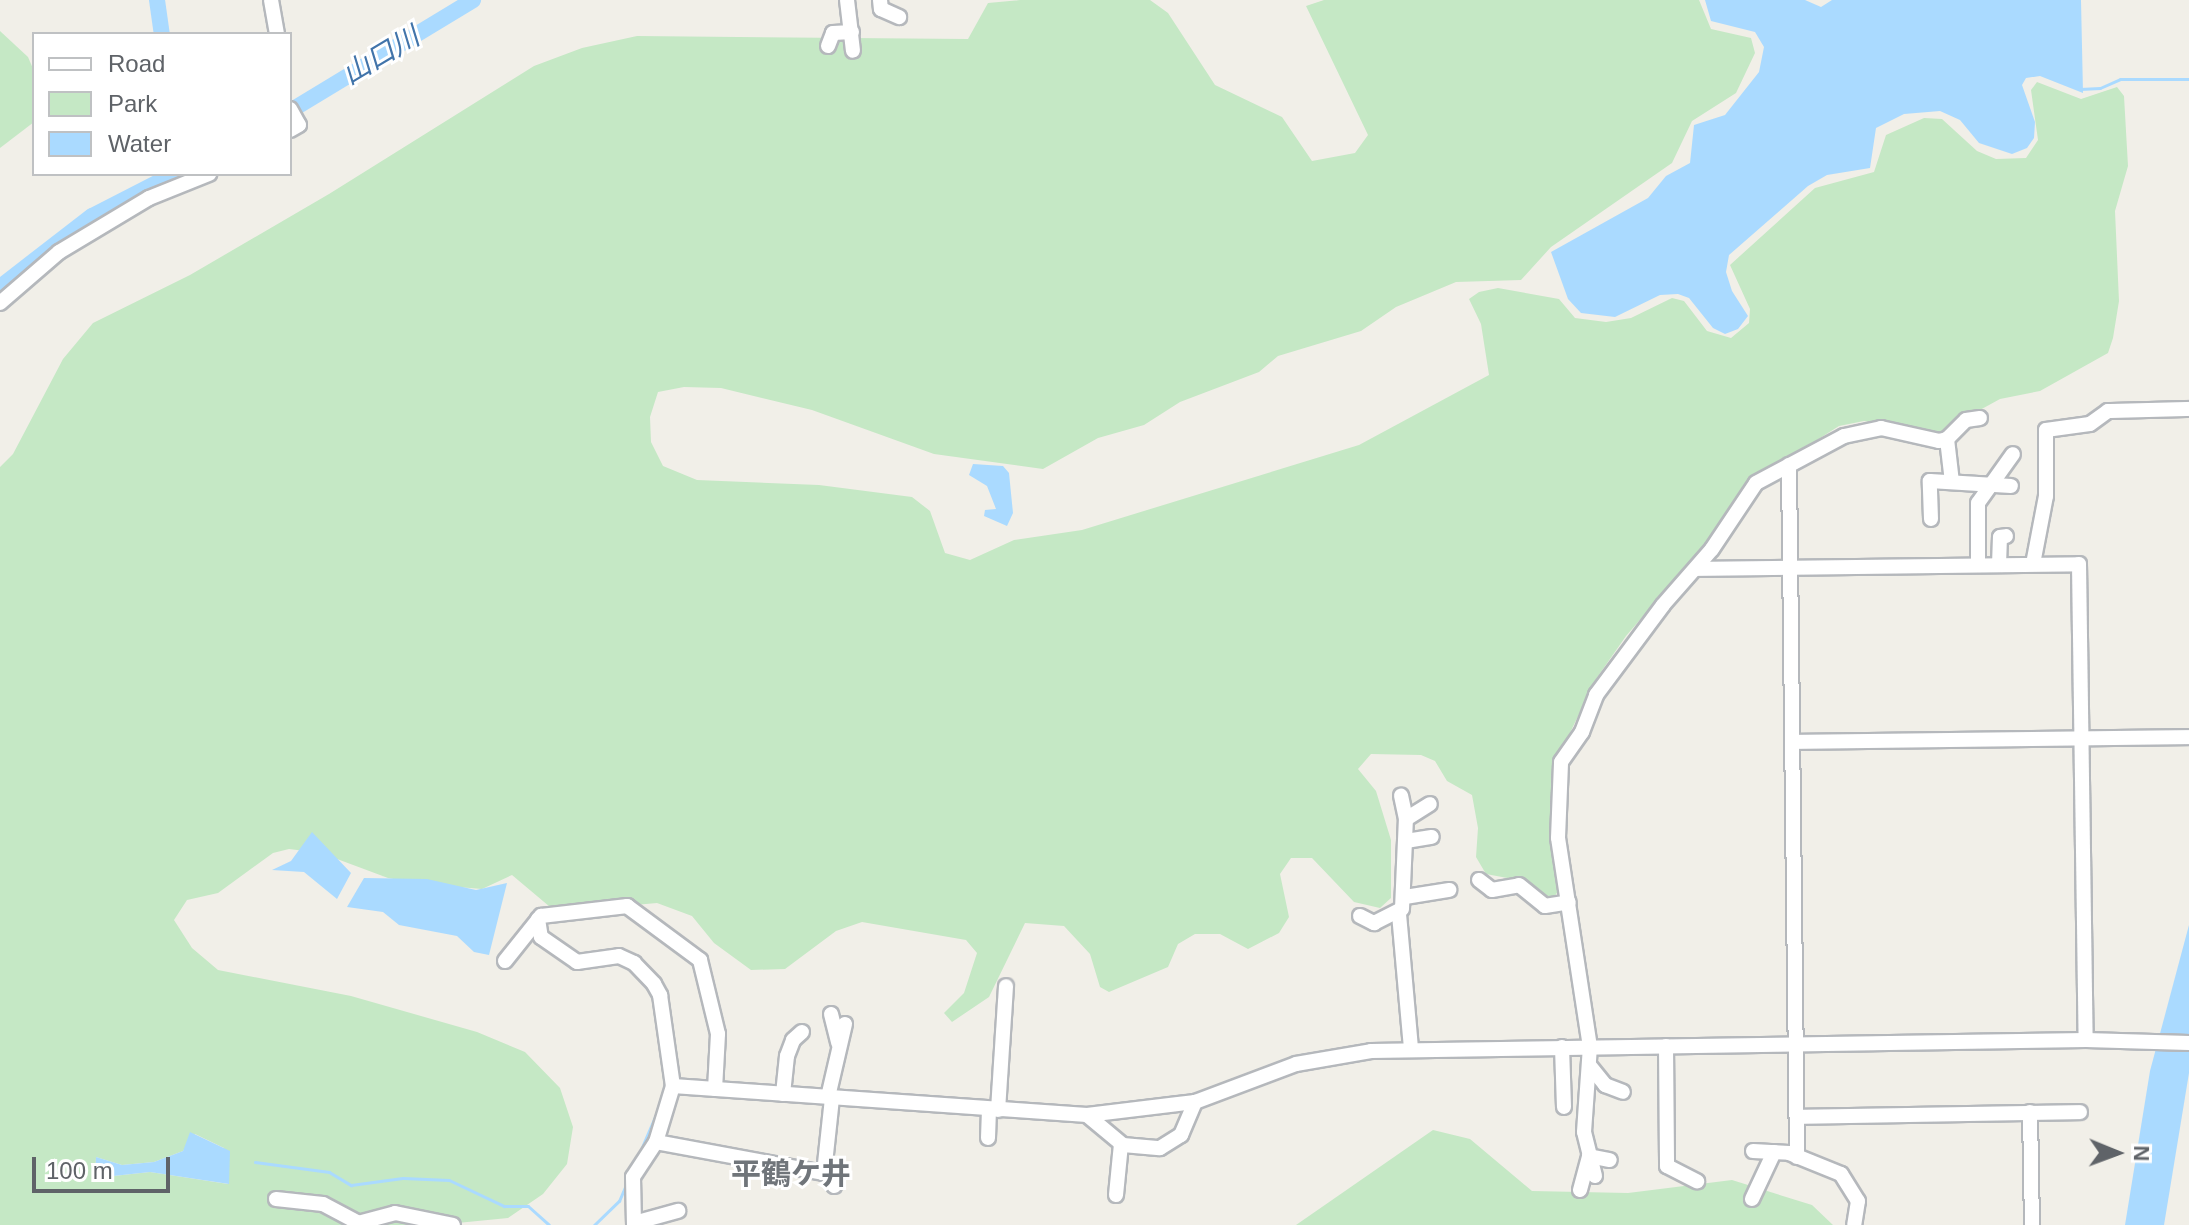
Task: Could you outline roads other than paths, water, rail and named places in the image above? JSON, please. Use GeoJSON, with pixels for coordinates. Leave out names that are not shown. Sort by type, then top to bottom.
{"type":"FeatureCollection","features":[{"type":"Feature","properties":{"kind":"street"},"geometry":{"type":"LineString","coordinates":[[271,0],[277,32]]}},
{"type":"Feature","properties":{"kind":"street"},"geometry":{"type":"LineString","coordinates":[[847,0],[853,51]]}},
{"type":"Feature","properties":{"kind":"street"},"geometry":{"type":"LineString","coordinates":[[880,0],[881,9],[899,17]]}},
{"type":"Feature","properties":{"kind":"street"},"geometry":{"type":"LineString","coordinates":[[828,46],[833,33],[852,32]]}},
{"type":"Feature","properties":{"kind":"street"},"geometry":{"type":"LineString","coordinates":[[0,303],[70,245],[149,198],[204,176]]}},
{"type":"Feature","properties":{"kind":"street"},"geometry":{"type":"LineString","coordinates":[[2033,564],[2046,496],[2046,430],[2090,424],[2108,411],[2189,409]]}},
{"type":"Feature","properties":{"kind":"street"},"geometry":{"type":"LineString","coordinates":[[1947,439],[1966,420],[1980,418]]}},
{"type":"Feature","properties":{"kind":"street"},"geometry":{"type":"LineString","coordinates":[[1595,1176],[1584,1132],[1590,1047],[1558,838],[1561,762],[1582,732],[1596,695],[1696,569],[1749,490],[1831,440],[1881,428],[1947,439]]}},
{"type":"Feature","properties":{"kind":"street"},"geometry":{"type":"LineString","coordinates":[[1947,439],[1952,482]]}},
{"type":"Feature","properties":{"kind":"street"},"geometry":{"type":"LineString","coordinates":[[1978,565],[1978,503],[2013,454]]}},
{"type":"Feature","properties":{"kind":"street"},"geometry":{"type":"LineString","coordinates":[[1789,465],[1797,1157]]}},
{"type":"Feature","properties":{"kind":"street"},"geometry":{"type":"LineString","coordinates":[[1931,519],[1930,481],[2011,486]]}},
{"type":"Feature","properties":{"kind":"street"},"geometry":{"type":"LineString","coordinates":[[1999,565],[2000,537],[2006,536]]}},
{"type":"Feature","properties":{"kind":"street"},"geometry":{"type":"LineString","coordinates":[[1696,569],[2079,564],[2082,568],[2086,1040]]}},
{"type":"Feature","properties":{"kind":"street"},"geometry":{"type":"LineString","coordinates":[[1793,742],[2189,737]]}},
{"type":"Feature","properties":{"kind":"street"},"geometry":{"type":"LineString","coordinates":[[1401,796],[1406,819],[1406,841],[1405,897],[1399,914],[1411,1048]]}},
{"type":"Feature","properties":{"kind":"street"},"geometry":{"type":"LineString","coordinates":[[1406,819],[1430,804]]}},
{"type":"Feature","properties":{"kind":"street"},"geometry":{"type":"LineString","coordinates":[[1406,841],[1432,837]]}},
{"type":"Feature","properties":{"kind":"street"},"geometry":{"type":"LineString","coordinates":[[1479,880],[1492,890],[1519,885],[1545,906],[1569,902]]}},
{"type":"Feature","properties":{"kind":"street"},"geometry":{"type":"LineString","coordinates":[[1405,897],[1449,890]]}},
{"type":"Feature","properties":{"kind":"street"},"geometry":{"type":"LineString","coordinates":[[505,961],[518,951],[538,919],[624,905],[700,960],[718,1034],[715,1089]]}},
{"type":"Feature","properties":{"kind":"street"},"geometry":{"type":"LineString","coordinates":[[1360,916],[1374,923],[1399,914]]}},
{"type":"Feature","properties":{"kind":"street"},"geometry":{"type":"LineString","coordinates":[[538,919],[541,937],[577,962],[619,956],[634,963],[660,995],[673,1086],[656,1142],[633,1177],[634,1224],[678,1211]]}},
{"type":"Feature","properties":{"kind":"street"},"geometry":{"type":"LineString","coordinates":[[988,1138],[994,1110],[1006,986]]}},
{"type":"Feature","properties":{"kind":"street"},"geometry":{"type":"LineString","coordinates":[[831,1014],[840,1047]]}},
{"type":"Feature","properties":{"kind":"street"},"geometry":{"type":"LineString","coordinates":[[834,1186],[826,1170],[830,1097],[845,1024]]}},
{"type":"Feature","properties":{"kind":"street"},"geometry":{"type":"LineString","coordinates":[[783,1094],[787,1056],[793,1040],[802,1032]]}},
{"type":"Feature","properties":{"kind":"street"},"geometry":{"type":"LineString","coordinates":[[673,1086],[1087,1115],[1195,1102],[1307,1061],[1411,1048],[2086,1040],[2189,1043]]}},
{"type":"Feature","properties":{"kind":"street"},"geometry":{"type":"LineString","coordinates":[[1666,1046],[1667,1166],[1697,1181]]}},
{"type":"Feature","properties":{"kind":"street"},"geometry":{"type":"LineString","coordinates":[[1562,1047],[1564,1107]]}},
{"type":"Feature","properties":{"kind":"street"},"geometry":{"type":"LineString","coordinates":[[1589,1065],[1605,1085],[1623,1092]]}},
{"type":"Feature","properties":{"kind":"street"},"geometry":{"type":"LineString","coordinates":[[1087,1115],[1121,1144],[1169,1145],[1181,1135],[1195,1102]]}},
{"type":"Feature","properties":{"kind":"street"},"geometry":{"type":"LineString","coordinates":[[2030,1112],[2032,1225]]}},
{"type":"Feature","properties":{"kind":"street"},"geometry":{"type":"LineString","coordinates":[[1797,1117],[2080,1112]]}},
{"type":"Feature","properties":{"kind":"street"},"geometry":{"type":"LineString","coordinates":[[656,1142],[826,1170]]}},
{"type":"Feature","properties":{"kind":"street"},"geometry":{"type":"LineString","coordinates":[[1116,1195],[1121,1144]]}},
{"type":"Feature","properties":{"kind":"street"},"geometry":{"type":"LineString","coordinates":[[1753,1151],[1797,1157],[1849,1182],[1858,1201],[1854,1225]]}},
{"type":"Feature","properties":{"kind":"street"},"geometry":{"type":"LineString","coordinates":[[1752,1199],[1774,1152]]}},
{"type":"Feature","properties":{"kind":"street"},"geometry":{"type":"LineString","coordinates":[[1589,1156],[1610,1160]]}},
{"type":"Feature","properties":{"kind":"street"},"geometry":{"type":"LineString","coordinates":[[1580,1190],[1589,1156]]}},
{"type":"Feature","properties":{"kind":"street"},"geometry":{"type":"LineString","coordinates":[[276,1199],[323,1204],[358,1223],[395,1213],[453,1225]]}},
{"type":"Feature","properties":{"kind":"water"},"geometry":{"type":"Polygon","coordinates":[[[1705,0],[1805,0],[1821,7],[1832,0],[2081,0],[2083,93],[2040,76],[2026,78],[2022,85],[2035,122],[2034,138],[2027,148],[2012,154],[1979,143],[1960,120],[1940,111],[1904,114],[1876,128],[1870,168],[1827,175],[1808,186],[1729,255],[1726,272],[1732,291],[1748,316],[1738,329],[1725,334],[1713,328],[1689,298],[1678,294],[1660,295],[1615,317],[1581,313],[1568,299],[1551,252],[1648,198],[1666,176],[1690,163],[1694,125],[1725,115],[1759,72],[1764,47],[1755,32],[1711,21],[1705,0]]]}},
{"type":"Feature","properties":{"kind":"water"},"geometry":{"type":"Polygon","coordinates":[[[973,464],[1003,466],[1009,473],[1013,513],[1007,526],[984,516],[985,510],[996,509],[987,486],[969,475],[973,464]]]}},
{"type":"Feature","properties":{"kind":"water"},"geometry":{"type":"Polygon","coordinates":[[[312,832],[351,873],[337,899],[304,872],[272,870],[291,861],[312,832]]]}},
{"type":"Feature","properties":{"kind":"water"},"geometry":{"type":"Polygon","coordinates":[[[364,878],[427,879],[476,890],[507,883],[489,955],[474,952],[457,936],[399,925],[383,912],[347,907],[364,878]]]}},
{"type":"Feature","properties":{"kind":"water"},"geometry":{"type":"Polygon","coordinates":[[[2189,925],[2189,1073],[2164,1225],[2125,1225],[2150,1071],[2189,925]]]}},
{"type":"Feature","properties":{"kind":"water"},"geometry":{"type":"Polygon","coordinates":[[[190,1132],[230,1151],[229,1184],[150,1172],[95,1178],[96,1157],[122,1165],[154,1162],[183,1151],[190,1132]]]}},
{"type":"Feature","properties":{"kind":"waterway"},"geometry":{"type":"LineString","coordinates":[[157,0],[162,32]]}},
{"type":"Feature","properties":{"kind":"waterway","name":"山口川"},"geometry":{"type":"LineString","coordinates":[[292,110],[473,0]]}},
{"type":"Feature","properties":{"kind":"waterway"},"geometry":{"type":"LineString","coordinates":[[2080,89],[2100,88],[2120,79],[2189,79]]}},
{"type":"Feature","properties":{"kind":"waterway","name":"山口川"},"geometry":{"type":"LineString","coordinates":[[0,287],[92,216],[170,176]]}},
{"type":"Feature","properties":{"kind":"waterway"},"geometry":{"type":"LineString","coordinates":[[594,1225],[619,1201],[660,1105]]}},
{"type":"Feature","properties":{"kind":"waterway"},"geometry":{"type":"LineString","coordinates":[[255,1162],[329,1172],[351,1185],[403,1178],[449,1180],[504,1206],[528,1206],[549,1225]]}},
{"type":"Feature","properties":{"kind":"district","name":"平鶴ケ井"},"geometry":{"type":"Point","coordinates":[791,1174]}}]}
